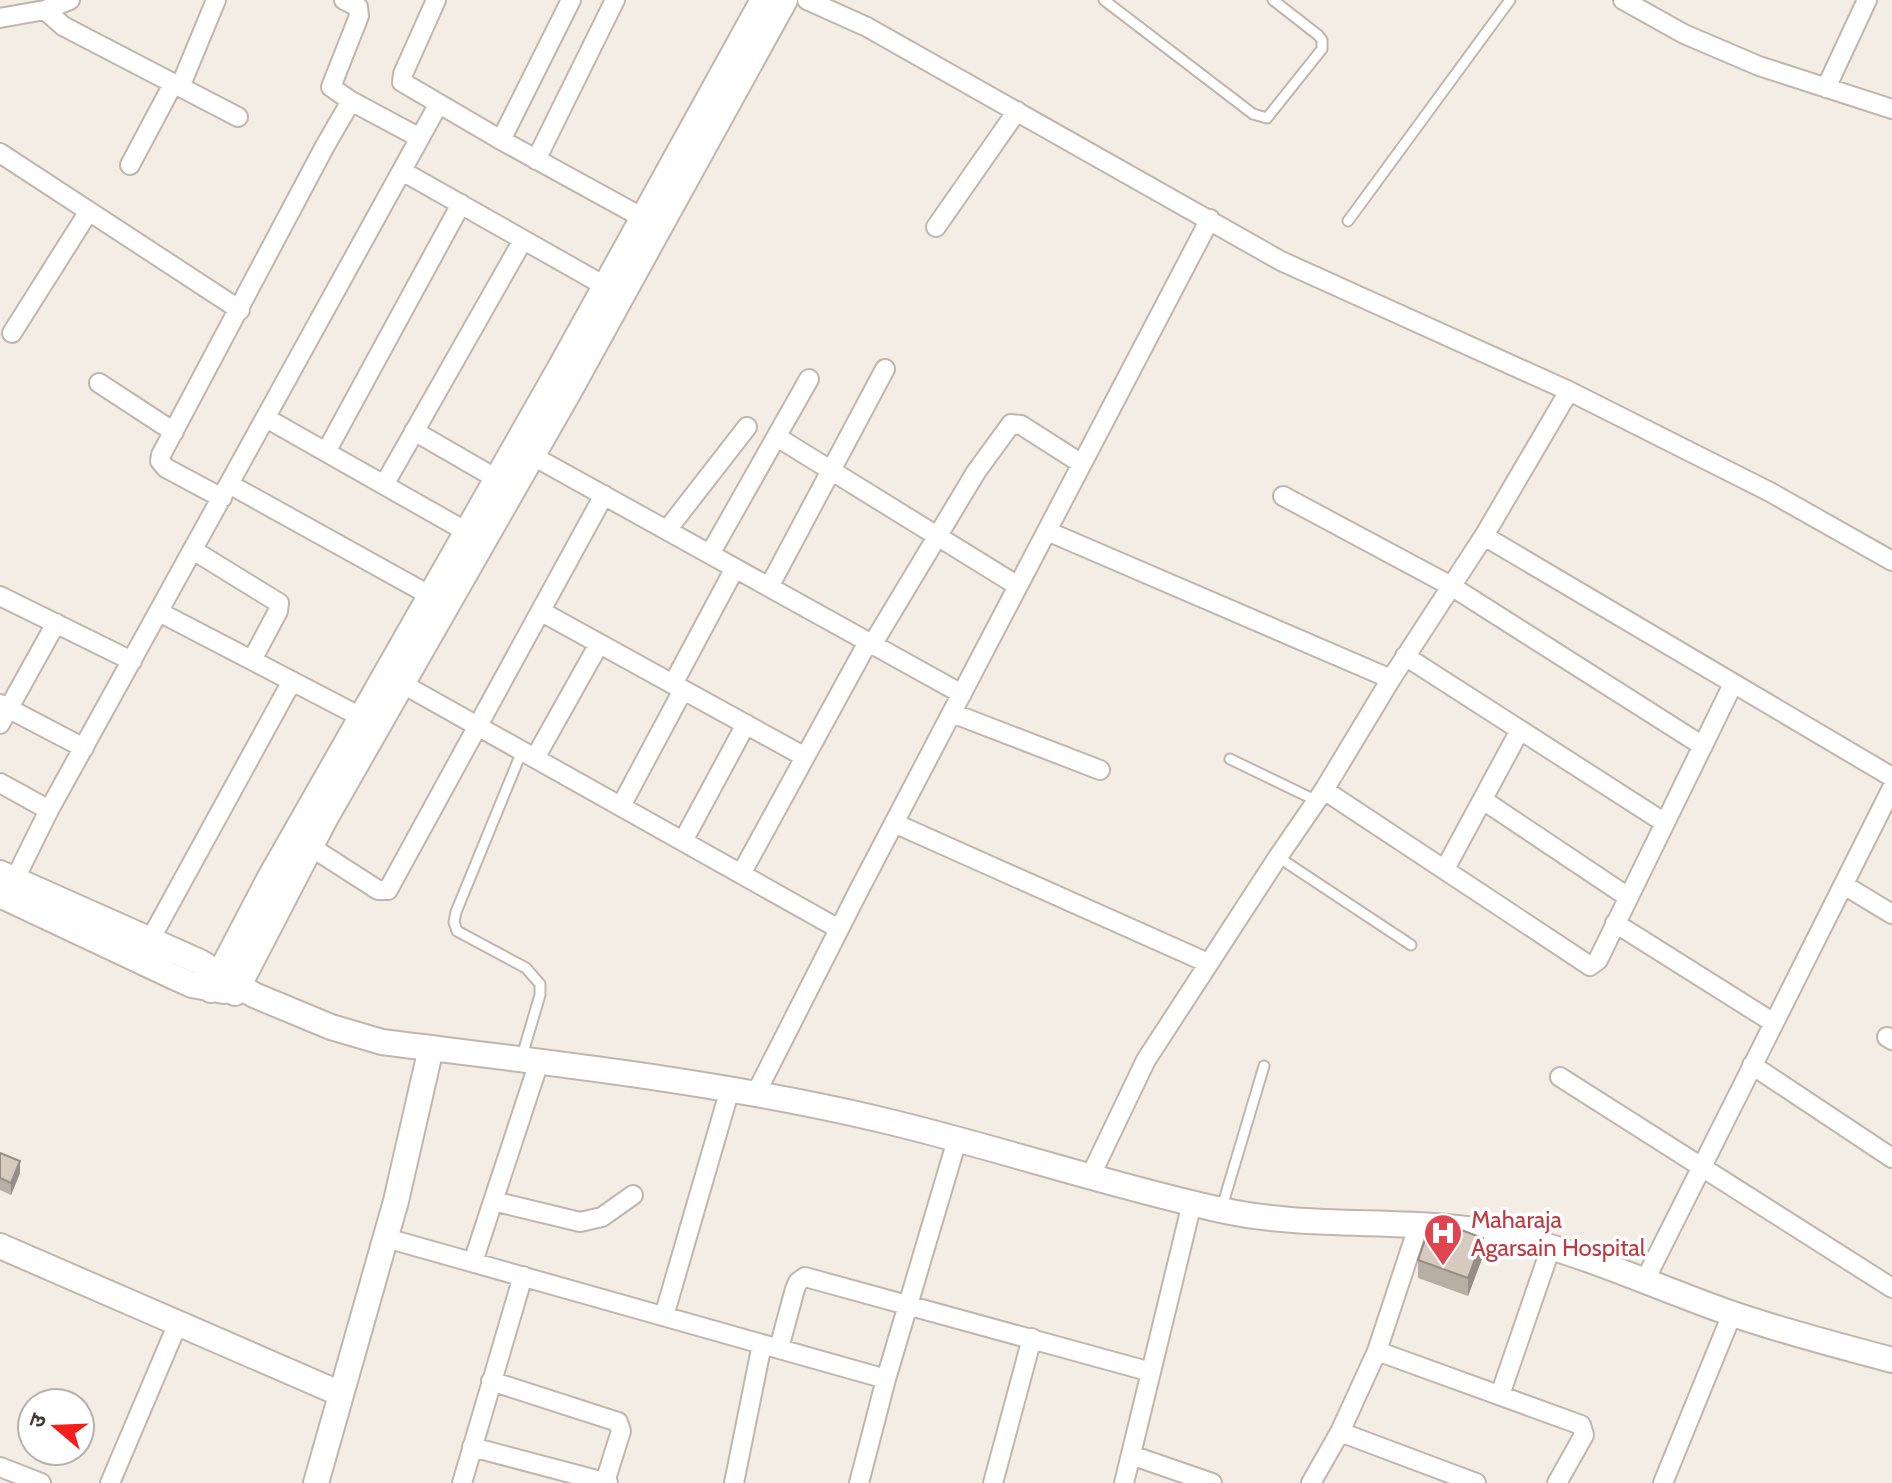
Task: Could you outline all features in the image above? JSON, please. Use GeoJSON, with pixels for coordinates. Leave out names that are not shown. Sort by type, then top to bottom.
{"type":"FeatureCollection","features":[{"type":"Feature","properties":{"kind":"street"},"geometry":{"type":"LineString","coordinates":[[0,18],[45,10],[70,0]]}},
{"type":"Feature","properties":{"kind":"street"},"geometry":{"type":"LineString","coordinates":[[130,165],[177,85],[216,0]]}},
{"type":"Feature","properties":{"kind":"street"},"geometry":{"type":"LineString","coordinates":[[344,0],[358,7],[359,16],[331,87],[420,138]]}},
{"type":"Feature","properties":{"kind":"street"},"geometry":{"type":"LineString","coordinates":[[436,0],[401,78],[405,85],[652,222]]}},
{"type":"Feature","properties":{"kind":"street"},"geometry":{"type":"LineString","coordinates":[[501,140],[571,0]]}},
{"type":"Feature","properties":{"kind":"street"},"geometry":{"type":"LineString","coordinates":[[536,160],[615,0]]}},
{"type":"Feature","properties":{"kind":"street"},"geometry":{"type":"LineString","coordinates":[[232,987],[311,847],[394,679],[431,596],[497,479],[524,451],[605,286],[652,222],[763,0]]}},
{"type":"Feature","properties":{"kind":"street"},"geometry":{"type":"LineString","coordinates":[[232,987],[269,879],[361,717],[394,679],[652,222],[785,0]]}},
{"type":"Feature","properties":{"kind":"street"},"geometry":{"type":"LineString","coordinates":[[807,0],[867,27],[1281,261],[1569,391],[1770,492],[1892,561]]}},
{"type":"Feature","properties":{"kind":"street"},"geometry":{"type":"LineString","coordinates":[[1623,0],[1759,66],[1892,109]]}},
{"type":"Feature","properties":{"kind":"street"},"geometry":{"type":"LineString","coordinates":[[1826,88],[1867,0]]}},
{"type":"Feature","properties":{"kind":"street"},"geometry":{"type":"LineString","coordinates":[[45,10],[63,26],[238,117]]}},
{"type":"Feature","properties":{"kind":"street"},"geometry":{"type":"LineString","coordinates":[[351,101],[161,455],[162,465],[225,491],[431,596]]}},
{"type":"Feature","properties":{"kind":"street"},"geometry":{"type":"LineString","coordinates":[[5,887],[438,105]]}},
{"type":"Feature","properties":{"kind":"street"},"geometry":{"type":"LineString","coordinates":[[936,227],[1017,111]]}},
{"type":"Feature","properties":{"kind":"street"},"geometry":{"type":"LineString","coordinates":[[0,153],[240,310]]}},
{"type":"Feature","properties":{"kind":"street"},"geometry":{"type":"LineString","coordinates":[[402,171],[605,286]]}},
{"type":"Feature","properties":{"kind":"street"},"geometry":{"type":"LineString","coordinates":[[326,452],[461,204]]}},
{"type":"Feature","properties":{"kind":"street"},"geometry":{"type":"LineString","coordinates":[[12,333],[89,211]]}},
{"type":"Feature","properties":{"kind":"street"},"geometry":{"type":"LineString","coordinates":[[756,1093],[1210,219]]}},
{"type":"Feature","properties":{"kind":"street"},"geometry":{"type":"LineString","coordinates":[[384,485],[523,240]]}},
{"type":"Feature","properties":{"kind":"street"},"geometry":{"type":"LineString","coordinates":[[769,587],[885,369]]}},
{"type":"Feature","properties":{"kind":"street"},"geometry":{"type":"LineString","coordinates":[[710,554],[809,379]]}},
{"type":"Feature","properties":{"kind":"street"},"geometry":{"type":"LineString","coordinates":[[99,383],[174,432]]}},
{"type":"Feature","properties":{"kind":"street"},"geometry":{"type":"LineString","coordinates":[[1090,1177],[1146,1060],[1320,796],[1405,656],[1484,536],[1569,391]]}},
{"type":"Feature","properties":{"kind":"street"},"geometry":{"type":"LineString","coordinates":[[266,418],[467,532]]}},
{"type":"Feature","properties":{"kind":"street"},"geometry":{"type":"LineString","coordinates":[[741,874],[870,643],[984,461],[1011,424],[1021,425],[1082,464]]}},
{"type":"Feature","properties":{"kind":"street"},"geometry":{"type":"LineString","coordinates":[[667,530],[747,427]]}},
{"type":"Feature","properties":{"kind":"street"},"geometry":{"type":"LineString","coordinates":[[414,431],[497,479]]}},
{"type":"Feature","properties":{"kind":"street"},"geometry":{"type":"LineString","coordinates":[[777,437],[1018,586]]}},
{"type":"Feature","properties":{"kind":"street"},"geometry":{"type":"LineString","coordinates":[[524,451],[962,694]]}},
{"type":"Feature","properties":{"kind":"street"},"geometry":{"type":"LineString","coordinates":[[311,847],[378,890],[388,890],[604,495]]}},
{"type":"Feature","properties":{"kind":"street"},"geometry":{"type":"LineString","coordinates":[[1283,496],[1451,586],[1703,746]]}},
{"type":"Feature","properties":{"kind":"street"},"geometry":{"type":"LineString","coordinates":[[1047,531],[1391,679]]}},
{"type":"Feature","properties":{"kind":"street"},"geometry":{"type":"LineString","coordinates":[[1484,536],[1892,777]]}},
{"type":"Feature","properties":{"kind":"street"},"geometry":{"type":"LineString","coordinates":[[193,550],[279,603],[278,611],[252,660]]}},
{"type":"Feature","properties":{"kind":"street"},"geometry":{"type":"LineString","coordinates":[[621,806],[735,568]]}},
{"type":"Feature","properties":{"kind":"street"},"geometry":{"type":"LineString","coordinates":[[0,596],[132,661]]}},
{"type":"Feature","properties":{"kind":"street"},"geometry":{"type":"LineString","coordinates":[[159,612],[361,717]]}},
{"type":"Feature","properties":{"kind":"street"},"geometry":{"type":"LineString","coordinates":[[542,612],[805,757]]}},
{"type":"Feature","properties":{"kind":"street"},"geometry":{"type":"LineString","coordinates":[[56,623],[3,712],[84,748]]}},
{"type":"Feature","properties":{"kind":"street"},"geometry":{"type":"LineString","coordinates":[[529,755],[599,644]]}},
{"type":"Feature","properties":{"kind":"street"},"geometry":{"type":"LineString","coordinates":[[1405,656],[1665,823]]}},
{"type":"Feature","properties":{"kind":"street"},"geometry":{"type":"LineString","coordinates":[[394,679],[839,929]]}},
{"type":"Feature","properties":{"kind":"street"},"geometry":{"type":"LineString","coordinates":[[150,940],[292,681]]}},
{"type":"Feature","properties":{"kind":"street"},"geometry":{"type":"LineString","coordinates":[[1320,796],[1445,869],[1590,966],[1598,960],[1733,684]]}},
{"type":"Feature","properties":{"kind":"street"},"geometry":{"type":"LineString","coordinates":[[952,713],[1100,770]]}},
{"type":"Feature","properties":{"kind":"street"},"geometry":{"type":"LineString","coordinates":[[683,841],[746,724]]}},
{"type":"Feature","properties":{"kind":"street"},"geometry":{"type":"LineString","coordinates":[[1445,869],[1520,730]]}},
{"type":"Feature","properties":{"kind":"street"},"geometry":{"type":"LineString","coordinates":[[0,783],[49,810]]}},
{"type":"Feature","properties":{"kind":"street"},"geometry":{"type":"LineString","coordinates":[[1644,1282],[1892,788]]}},
{"type":"Feature","properties":{"kind":"street"},"geometry":{"type":"LineString","coordinates":[[1483,800],[1628,897]]}},
{"type":"Feature","properties":{"kind":"street"},"geometry":{"type":"LineString","coordinates":[[894,823],[1208,963]]}},
{"type":"Feature","properties":{"kind":"street"},"geometry":{"type":"LineString","coordinates":[[1844,885],[1892,914]]}},
{"type":"Feature","properties":{"kind":"street"},"geometry":{"type":"LineString","coordinates":[[5,887],[172,976],[232,987]]}},
{"type":"Feature","properties":{"kind":"street"},"geometry":{"type":"LineString","coordinates":[[5,887],[150,940],[232,987],[357,1036],[756,1093],[883,1120],[1090,1177],[1273,1220],[1419,1224],[1495,1233],[1551,1247],[1732,1314],[1892,1360]]}},
{"type":"Feature","properties":{"kind":"street"},"geometry":{"type":"LineString","coordinates":[[1615,923],[1774,1023]]}},
{"type":"Feature","properties":{"kind":"street"},"geometry":{"type":"LineString","coordinates":[[316,1483],[386,1238],[431,1048]]}},
{"type":"Feature","properties":{"kind":"street"},"geometry":{"type":"LineString","coordinates":[[473,1262],[493,1201],[530,1061]]}},
{"type":"Feature","properties":{"kind":"street"},"geometry":{"type":"LineString","coordinates":[[1752,1065],[1892,1158]]}},
{"type":"Feature","properties":{"kind":"street"},"geometry":{"type":"LineString","coordinates":[[1560,1077],[1892,1288]]}},
{"type":"Feature","properties":{"kind":"street"},"geometry":{"type":"LineString","coordinates":[[664,1316],[730,1089]]}},
{"type":"Feature","properties":{"kind":"street"},"geometry":{"type":"LineString","coordinates":[[859,1483],[886,1379],[957,1140]]}},
{"type":"Feature","properties":{"kind":"street"},"geometry":{"type":"LineString","coordinates":[[493,1201],[580,1222],[602,1217],[633,1195]]}},
{"type":"Feature","properties":{"kind":"street"},"geometry":{"type":"LineString","coordinates":[[1124,1483],[1192,1203]]}},
{"type":"Feature","properties":{"kind":"street"},"geometry":{"type":"LineString","coordinates":[[1311,1483],[1340,1432],[1377,1351],[1419,1224]]}},
{"type":"Feature","properties":{"kind":"street"},"geometry":{"type":"LineString","coordinates":[[386,1238],[886,1379]]}},
{"type":"Feature","properties":{"kind":"street"},"geometry":{"type":"LineString","coordinates":[[0,1246],[341,1394]]}},
{"type":"Feature","properties":{"kind":"street"},"geometry":{"type":"LineString","coordinates":[[1500,1395],[1551,1247]]}},
{"type":"Feature","properties":{"kind":"street"},"geometry":{"type":"LineString","coordinates":[[462,1483],[523,1276]]}},
{"type":"Feature","properties":{"kind":"street"},"geometry":{"type":"LineString","coordinates":[[734,1483],[770,1346],[798,1282],[805,1277],[1151,1372]]}},
{"type":"Feature","properties":{"kind":"street"},"geometry":{"type":"LineString","coordinates":[[1663,1483],[1732,1314]]}},
{"type":"Feature","properties":{"kind":"street"},"geometry":{"type":"LineString","coordinates":[[110,1483],[178,1323]]}},
{"type":"Feature","properties":{"kind":"street"},"geometry":{"type":"LineString","coordinates":[[993,1483],[1032,1338]]}},
{"type":"Feature","properties":{"kind":"street"},"geometry":{"type":"LineString","coordinates":[[1377,1351],[1584,1427],[1584,1435],[1557,1483]]}},
{"type":"Feature","properties":{"kind":"street"},"geometry":{"type":"LineString","coordinates":[[472,1447],[607,1483],[621,1431],[618,1422],[491,1381]]}},
{"type":"Feature","properties":{"kind":"street"},"geometry":{"type":"LineString","coordinates":[[1340,1432],[1476,1483]]}},
{"type":"Feature","properties":{"kind":"street"},"geometry":{"type":"LineString","coordinates":[[1131,1455],[1212,1483]]}},
{"type":"Feature","properties":{"kind":"street"},"geometry":{"type":"LineString","coordinates":[[0,1467],[41,1483]]}},
{"type":"Feature","properties":{"kind":"lane"},"geometry":{"type":"LineString","coordinates":[[1104,0],[1261,118],[1267,118],[1274,112],[1322,49],[1322,40],[1318,35],[1273,0]]}},
{"type":"Feature","properties":{"kind":"lane"},"geometry":{"type":"LineString","coordinates":[[1348,221],[1510,0]]}},
{"type":"Feature","properties":{"kind":"lane"},"geometry":{"type":"LineString","coordinates":[[529,755],[454,922],[457,931],[526,968],[540,984],[530,1061]]}},
{"type":"Feature","properties":{"kind":"lane"},"geometry":{"type":"LineString","coordinates":[[1230,759],[1320,796]]}},
{"type":"Feature","properties":{"kind":"lane"},"geometry":{"type":"LineString","coordinates":[[1278,857],[1411,945]]}},
{"type":"Feature","properties":{"kind":"lane"},"geometry":{"type":"LineString","coordinates":[[1221,1210],[1264,1066]]}},
{"type":"Feature","properties":{"kind":"building"},"geometry":{"type":"Polygon","coordinates":[[[0,1153],[20,1161],[11,1183],[0,1178],[0,1153]]]}},
{"type":"Feature","properties":{"kind":"building"},"geometry":{"type":"Polygon","coordinates":[[[1431,1223],[1445,1224],[1483,1238],[1468,1278],[1418,1260],[1431,1223]]]}},
{"type":"Feature","properties":{"kind":"place","name":"Maharaja Agarsain Hospital"},"geometry":{"type":"Point","coordinates":[1443,1267]}}]}
